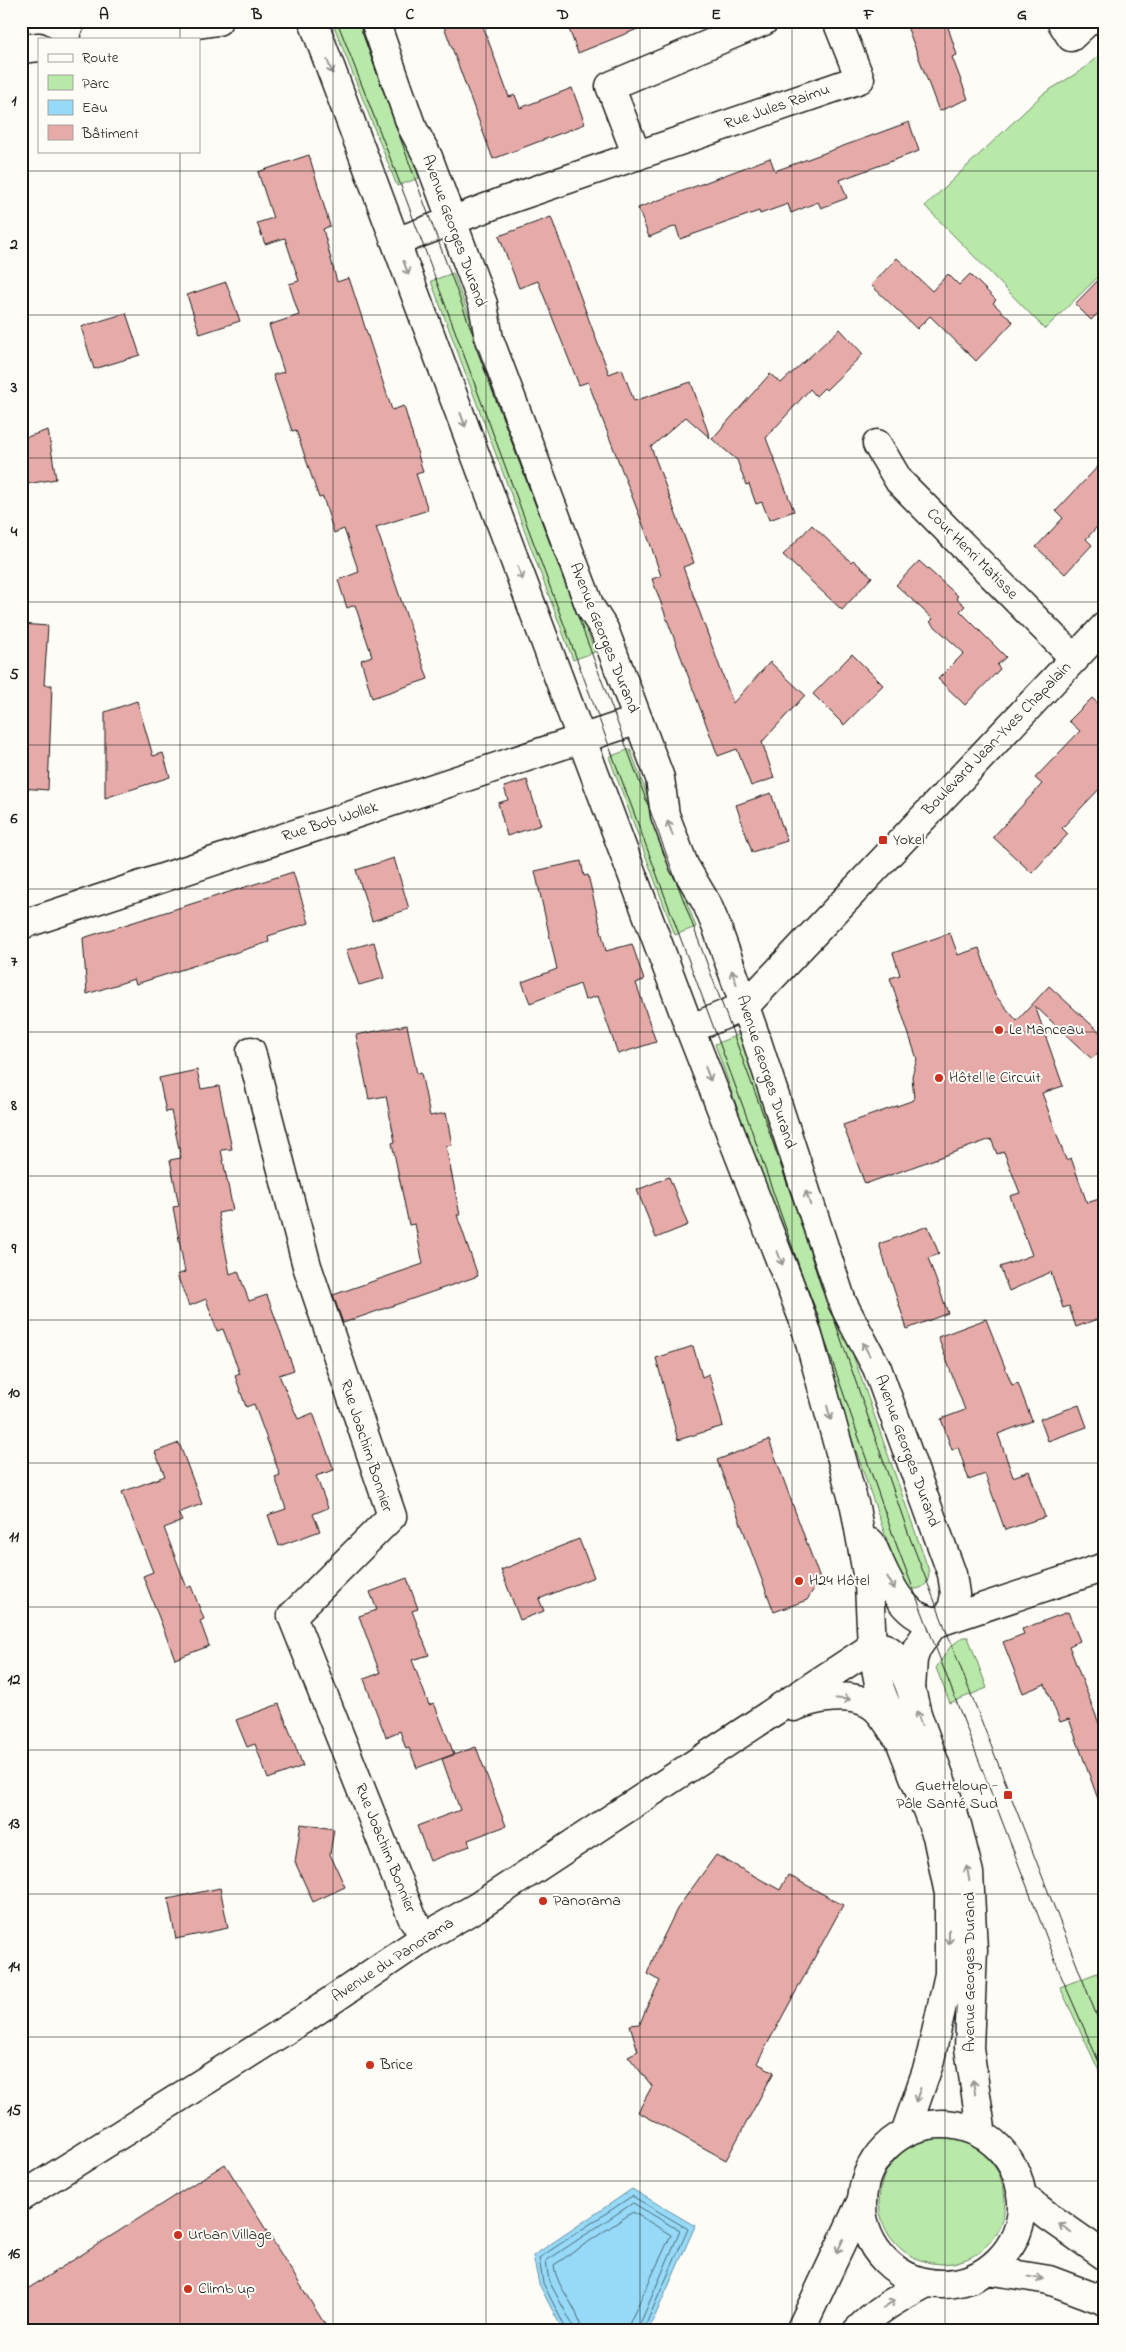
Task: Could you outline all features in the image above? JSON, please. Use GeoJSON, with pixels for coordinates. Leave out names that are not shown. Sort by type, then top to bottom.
{"type":"FeatureCollection","features":[{"type":"Feature","properties":{"kind":"main road"},"geometry":{"type":"LineString","coordinates":[[103,38],[218,21]]}},
{"type":"Feature","properties":{"kind":"main road","name":"Avenue Georges Durand"},"geometry":{"type":"LineString","coordinates":[[313,21],[690,1029],[804,1321],[855,1507],[869,1585],[872,1647],[880,1689],[937,1836],[949,1894],[949,1974],[929,2064],[905,2133]]}},
{"type":"Feature","properties":{"kind":"main road","name":"Avenue Georges Durand"},"geometry":{"type":"LineString","coordinates":[[375,21],[411,125],[428,157],[483,304],[493,348],[590,607],[604,629],[660,778],[669,824],[684,865],[707,904],[745,1006],[842,1302],[876,1368],[952,1574],[955,1601],[952,1610],[942,1621],[932,1626],[917,1648],[913,1659],[911,1689],[917,1714],[957,1825],[969,1873],[973,1950],[969,2048],[982,2135]]}},
{"type":"Feature","properties":{"kind":"main road"},"geometry":{"type":"LineString","coordinates":[[637,156],[610,86],[764,21]]}},
{"type":"Feature","properties":{"kind":"main road","name":"Rue Jules Raimu"},"geometry":{"type":"LineString","coordinates":[[396,242],[504,201],[860,78],[838,21]]}},
{"type":"Feature","properties":{"kind":"main road"},"geometry":{"type":"LineString","coordinates":[[1061,21],[1071,38],[1088,21]]}},
{"type":"Feature","properties":{"kind":"main road"},"geometry":{"type":"LineString","coordinates":[[21,49],[38,47]]}},
{"type":"Feature","properties":{"kind":"main road","name":"Cour Henri Matisse"},"geometry":{"type":"LineString","coordinates":[[876,444],[900,481],[1075,658]]}},
{"type":"Feature","properties":{"kind":"main road","name":"Boulevard Jean-Yves Chapalain"},"geometry":{"type":"LineString","coordinates":[[690,1029],[745,1006],[1105,626]]}},
{"type":"Feature","properties":{"kind":"main road","name":"Rue Bob Wollek"},"geometry":{"type":"LineString","coordinates":[[21,925],[638,720]]}},
{"type":"Feature","properties":{"kind":"main road","name":"Rue Joachim Bonnier"},"geometry":{"type":"LineString","coordinates":[[251,1051],[307,1266],[392,1516],[292,1616],[412,1917],[425,1937]]}},
{"type":"Feature","properties":{"kind":"main road"},"geometry":{"type":"LineString","coordinates":[[855,1507],[889,1581],[909,1610],[924,1620],[942,1621],[1105,1567]]}},
{"type":"Feature","properties":{"kind":"main road"},"geometry":{"type":"LineString","coordinates":[[952,1574],[970,1591],[983,1596],[996,1599],[1017,1596]]}},
{"type":"Feature","properties":{"kind":"main road"},"geometry":{"type":"LineString","coordinates":[[872,1647],[884,1648],[893,1652],[911,1689]]}},
{"type":"Feature","properties":{"kind":"main road","name":"Avenue du Panorama"},"geometry":{"type":"LineString","coordinates":[[21,2197],[313,2013],[425,1937],[477,1907],[872,1647]]}},
{"type":"Feature","properties":{"kind":"main road","name":"Avenue du Panorama"},"geometry":{"type":"LineString","coordinates":[[762,1720],[804,1703],[829,1698],[849,1699],[870,1704],[882,1715],[899,1739]]}},
{"type":"Feature","properties":{"kind":"main road"},"geometry":{"type":"LineString","coordinates":[[800,2331],[861,2202],[866,2178],[874,2161],[890,2143],[905,2133],[923,2126],[948,2124],[964,2127],[982,2135],[995,2144],[1010,2162],[1018,2180],[1021,2195],[1021,2218],[1012,2243],[1002,2258],[988,2270],[962,2282],[945,2285],[927,2283],[906,2277],[882,2259],[866,2232],[861,2202]]}},
{"type":"Feature","properties":{"kind":"main road"},"geometry":{"type":"LineString","coordinates":[[1021,2195],[1105,2256]]}},
{"type":"Feature","properties":{"kind":"main road"},"geometry":{"type":"LineString","coordinates":[[988,2270],[1049,2280],[1105,2301]]}},
{"type":"Feature","properties":{"kind":"main road"},"geometry":{"type":"LineString","coordinates":[[857,2331],[869,2318],[892,2302],[927,2283]]}},
{"type":"Feature","properties":{"kind":"green space"},"geometry":{"type":"Polygon","coordinates":[[[332,21],[365,21],[419,178],[397,186],[332,21]]]}},
{"type":"Feature","properties":{"kind":"green space"},"geometry":{"type":"Polygon","coordinates":[[[1105,50],[1105,270],[1045,329],[925,206],[1043,94],[1082,70],[1105,50]]]}},
{"type":"Feature","properties":{"kind":"green space"},"geometry":{"type":"Polygon","coordinates":[[[453,273],[595,652],[573,660],[431,281],[453,273]]]}},
{"type":"Feature","properties":{"kind":"green space"},"geometry":{"type":"Polygon","coordinates":[[[630,749],[696,927],[675,935],[609,757],[630,749]]]}},
{"type":"Feature","properties":{"kind":"green space"},"geometry":{"type":"Polygon","coordinates":[[[740,1034],[929,1571],[928,1580],[921,1588],[908,1589],[896,1566],[715,1044],[740,1034]]]}},
{"type":"Feature","properties":{"kind":"green space"},"geometry":{"type":"Polygon","coordinates":[[[963,1637],[968,1637],[987,1688],[950,1703],[936,1668],[950,1647],[963,1637]]]}},
{"type":"Feature","properties":{"kind":"green space"},"geometry":{"type":"Polygon","coordinates":[[[1097,1973],[1105,1992],[1105,2084],[1060,1987],[1097,1973]]]}},
{"type":"Feature","properties":{"kind":"green space"},"geometry":{"type":"Polygon","coordinates":[[[942,2138],[966,2143],[977,2148],[987,2156],[995,2166],[1000,2177],[1005,2201],[1000,2225],[995,2236],[987,2246],[977,2254],[966,2259],[942,2264],[918,2259],[907,2254],[897,2246],[889,2236],[884,2225],[879,2201],[884,2177],[889,2166],[897,2156],[907,2148],[918,2143],[942,2138]]]}},
{"type":"Feature","properties":{"kind":"water"},"geometry":{"type":"Polygon","coordinates":[[[632,2189],[695,2226],[652,2323],[647,2331],[563,2331],[539,2284],[533,2256],[632,2189]]]}},
{"type":"Feature","properties":{"kind":"building"},"geometry":{"type":"Polygon","coordinates":[[[442,21],[481,21],[509,97],[515,95],[520,108],[572,88],[585,124],[493,159],[442,21]]]}},
{"type":"Feature","properties":{"kind":"building"},"geometry":{"type":"Polygon","coordinates":[[[566,21],[655,21],[655,22],[578,53],[566,21]]]}},
{"type":"Feature","properties":{"kind":"building"},"geometry":{"type":"Polygon","coordinates":[[[905,21],[946,21],[957,55],[952,57],[968,99],[939,111],[905,21]]]}},
{"type":"Feature","properties":{"kind":"building"},"geometry":{"type":"Polygon","coordinates":[[[909,122],[919,151],[840,180],[847,198],[821,208],[818,202],[791,213],[788,204],[760,214],[759,211],[680,239],[676,226],[649,237],[638,208],[770,158],[775,171],[909,122]]]}},
{"type":"Feature","properties":{"kind":"building"},"geometry":{"type":"Polygon","coordinates":[[[309,155],[330,226],[323,229],[337,282],[349,278],[392,410],[404,406],[423,472],[416,474],[428,510],[376,527],[428,679],[372,698],[361,660],[372,656],[355,605],[347,608],[338,580],[359,572],[344,529],[334,533],[323,497],[319,498],[296,430],[292,431],[273,375],[284,372],[269,325],[299,315],[289,284],[299,281],[285,238],[265,244],[257,223],[273,218],[258,172],[309,155]]]}},
{"type":"Feature","properties":{"kind":"building"},"geometry":{"type":"Polygon","coordinates":[[[551,217],[609,374],[622,369],[634,401],[691,382],[710,438],[686,417],[651,447],[694,563],[683,567],[733,703],[770,662],[805,695],[762,742],[774,778],[751,786],[737,749],[718,756],[652,579],[661,576],[650,543],[588,382],[579,385],[538,281],[519,288],[499,236],[551,217]]]}},
{"type":"Feature","properties":{"kind":"building"},"geometry":{"type":"Polygon","coordinates":[[[897,258],[932,291],[948,274],[959,285],[970,274],[996,300],[993,303],[1013,322],[976,361],[930,316],[917,329],[871,285],[897,258]]]}},
{"type":"Feature","properties":{"kind":"building"},"geometry":{"type":"Polygon","coordinates":[[[1105,273],[1105,306],[1091,320],[1075,304],[1105,273]]]}},
{"type":"Feature","properties":{"kind":"building"},"geometry":{"type":"Polygon","coordinates":[[[226,282],[240,321],[200,334],[187,295],[226,282]]]}},
{"type":"Feature","properties":{"kind":"building"},"geometry":{"type":"Polygon","coordinates":[[[126,313],[140,355],[94,369],[81,327],[126,313]]]}},
{"type":"Feature","properties":{"kind":"building"},"geometry":{"type":"Polygon","coordinates":[[[840,329],[863,354],[826,390],[824,388],[816,396],[810,389],[766,438],[794,511],[769,520],[762,502],[756,504],[749,484],[746,485],[737,460],[712,439],[770,374],[781,383],[840,329]]]}},
{"type":"Feature","properties":{"kind":"building"},"geometry":{"type":"Polygon","coordinates":[[[48,430],[56,479],[21,485],[21,439],[48,430]]]}},
{"type":"Feature","properties":{"kind":"building"},"geometry":{"type":"Polygon","coordinates":[[[1105,459],[1105,518],[1086,539],[1092,545],[1065,574],[1036,547],[1063,518],[1056,511],[1105,459]]]}},
{"type":"Feature","properties":{"kind":"building"},"geometry":{"type":"Polygon","coordinates":[[[812,525],[851,562],[853,560],[872,577],[842,610],[783,555],[812,525]]]}},
{"type":"Feature","properties":{"kind":"building"},"geometry":{"type":"Polygon","coordinates":[[[919,561],[958,596],[956,598],[965,606],[960,611],[1006,657],[997,665],[1000,669],[965,705],[938,679],[964,653],[930,622],[933,619],[896,585],[919,561]]]}},
{"type":"Feature","properties":{"kind":"building"},"geometry":{"type":"Polygon","coordinates":[[[21,624],[48,626],[44,685],[52,685],[48,790],[21,788],[21,624]]]}},
{"type":"Feature","properties":{"kind":"building"},"geometry":{"type":"Polygon","coordinates":[[[852,654],[883,685],[844,725],[813,694],[852,654]]]}},
{"type":"Feature","properties":{"kind":"building"},"geometry":{"type":"Polygon","coordinates":[[[1092,698],[1102,707],[1105,704],[1105,783],[1062,828],[1068,834],[1032,873],[993,837],[1042,784],[1035,778],[1080,731],[1069,721],[1092,698]]]}},
{"type":"Feature","properties":{"kind":"building"},"geometry":{"type":"Polygon","coordinates":[[[137,701],[153,756],[163,753],[170,777],[105,798],[105,712],[137,701]]]}},
{"type":"Feature","properties":{"kind":"building"},"geometry":{"type":"Polygon","coordinates":[[[527,780],[541,825],[507,836],[498,803],[508,800],[504,787],[527,780]]]}},
{"type":"Feature","properties":{"kind":"building"},"geometry":{"type":"Polygon","coordinates":[[[771,793],[787,841],[752,852],[736,805],[771,793]]]}},
{"type":"Feature","properties":{"kind":"building"},"geometry":{"type":"Polygon","coordinates":[[[394,858],[409,909],[372,921],[356,870],[394,858]]]}},
{"type":"Feature","properties":{"kind":"building"},"geometry":{"type":"Polygon","coordinates":[[[581,861],[584,876],[588,875],[606,951],[632,944],[644,980],[636,983],[656,1042],[618,1054],[598,996],[585,1000],[580,984],[530,1003],[522,982],[557,969],[535,871],[581,861]]]}},
{"type":"Feature","properties":{"kind":"building"},"geometry":{"type":"Polygon","coordinates":[[[293,872],[309,923],[268,936],[269,942],[136,984],[134,979],[87,994],[83,938],[293,872]]]}},
{"type":"Feature","properties":{"kind":"building"},"geometry":{"type":"Polygon","coordinates":[[[950,933],[958,955],[979,948],[995,995],[1017,1021],[1049,986],[1105,1037],[1105,1045],[1092,1059],[1035,1006],[1063,1086],[1042,1093],[1066,1160],[1071,1158],[1087,1203],[1105,1197],[1105,1316],[1076,1327],[1069,1306],[1063,1308],[1051,1272],[1009,1291],[1000,1267],[1032,1255],[1010,1196],[1020,1193],[1004,1152],[997,1154],[991,1139],[865,1184],[843,1125],[914,1100],[912,1076],[917,1059],[890,978],[900,975],[893,953],[950,933]]]}},
{"type":"Feature","properties":{"kind":"building"},"geometry":{"type":"Polygon","coordinates":[[[374,942],[384,978],[359,985],[346,950],[374,942]]]}},
{"type":"Feature","properties":{"kind":"building"},"geometry":{"type":"Polygon","coordinates":[[[407,1025],[417,1074],[421,1073],[430,1116],[446,1113],[452,1145],[446,1146],[460,1215],[457,1215],[478,1276],[343,1323],[333,1295],[423,1264],[415,1224],[409,1225],[392,1143],[395,1142],[386,1096],[369,1099],[356,1035],[407,1025]]]}},
{"type":"Feature","properties":{"kind":"building"},"geometry":{"type":"Polygon","coordinates":[[[197,1070],[201,1089],[219,1086],[232,1149],[221,1150],[233,1210],[218,1213],[230,1274],[238,1271],[249,1301],[267,1295],[294,1370],[279,1375],[298,1419],[313,1413],[334,1470],[316,1476],[328,1508],[313,1514],[320,1531],[279,1546],[268,1515],[286,1509],[275,1477],[280,1475],[254,1404],[246,1407],[235,1376],[240,1374],[223,1329],[217,1331],[206,1299],[189,1306],[177,1275],[185,1272],[173,1207],[179,1206],[170,1160],[181,1158],[171,1111],[166,1112],[159,1078],[197,1070]]]}},
{"type":"Feature","properties":{"kind":"building"},"geometry":{"type":"Polygon","coordinates":[[[669,1177],[688,1225],[656,1238],[637,1190],[669,1177]]]}},
{"type":"Feature","properties":{"kind":"building"},"geometry":{"type":"Polygon","coordinates":[[[928,1226],[939,1254],[928,1258],[948,1313],[907,1329],[879,1244],[928,1226]]]}},
{"type":"Feature","properties":{"kind":"building"},"geometry":{"type":"Polygon","coordinates":[[[986,1319],[1012,1385],[1018,1383],[1032,1421],[998,1434],[1013,1477],[1029,1471],[1045,1517],[1005,1530],[985,1474],[969,1480],[958,1447],[952,1450],[941,1419],[965,1410],[938,1337],[986,1319]]]}},
{"type":"Feature","properties":{"kind":"building"},"geometry":{"type":"Polygon","coordinates":[[[693,1346],[702,1377],[709,1374],[723,1426],[678,1440],[656,1358],[693,1346]]]}},
{"type":"Feature","properties":{"kind":"building"},"geometry":{"type":"Polygon","coordinates":[[[1079,1405],[1087,1427],[1048,1441],[1040,1419],[1079,1405]]]}},
{"type":"Feature","properties":{"kind":"building"},"geometry":{"type":"Polygon","coordinates":[[[769,1440],[820,1579],[807,1600],[774,1612],[717,1460],[769,1440]]]}},
{"type":"Feature","properties":{"kind":"building"},"geometry":{"type":"Polygon","coordinates":[[[179,1443],[202,1504],[178,1513],[182,1521],[164,1528],[187,1588],[191,1586],[204,1619],[200,1621],[209,1646],[175,1659],[143,1576],[153,1572],[122,1492],[165,1476],[155,1452],[179,1443]]]}},
{"type":"Feature","properties":{"kind":"building"},"geometry":{"type":"Polygon","coordinates":[[[579,1539],[594,1577],[539,1599],[544,1611],[520,1620],[501,1570],[579,1539]]]}},
{"type":"Feature","properties":{"kind":"building"},"geometry":{"type":"Polygon","coordinates":[[[407,1578],[418,1609],[412,1611],[429,1655],[412,1660],[429,1705],[434,1703],[454,1754],[417,1768],[409,1748],[406,1749],[400,1731],[386,1737],[374,1706],[364,1679],[380,1673],[359,1616],[377,1610],[370,1592],[407,1578]]]}},
{"type":"Feature","properties":{"kind":"building"},"geometry":{"type":"Polygon","coordinates":[[[1068,1612],[1080,1641],[1069,1646],[1105,1739],[1105,1809],[1102,1810],[1069,1719],[1060,1722],[1045,1684],[1023,1693],[1003,1642],[1024,1634],[1022,1629],[1068,1612]]]}},
{"type":"Feature","properties":{"kind":"building"},"geometry":{"type":"Polygon","coordinates":[[[279,1704],[303,1766],[268,1779],[255,1744],[247,1747],[236,1720],[279,1704]]]}},
{"type":"Feature","properties":{"kind":"building"},"geometry":{"type":"Polygon","coordinates":[[[476,1747],[506,1826],[468,1840],[470,1846],[430,1861],[417,1826],[460,1810],[442,1759],[476,1747]]]}},
{"type":"Feature","properties":{"kind":"building"},"geometry":{"type":"Polygon","coordinates":[[[301,1824],[334,1829],[330,1854],[345,1887],[313,1902],[295,1862],[301,1824]]]}},
{"type":"Feature","properties":{"kind":"building"},"geometry":{"type":"Polygon","coordinates":[[[716,1855],[780,1890],[788,1875],[843,1905],[757,2063],[774,2072],[726,2160],[638,2112],[652,2086],[628,2056],[638,2051],[630,2025],[640,2024],[660,1981],[647,1974],[655,1954],[677,1909],[716,1855]]]}},
{"type":"Feature","properties":{"kind":"building"},"geometry":{"type":"Polygon","coordinates":[[[220,1888],[228,1928],[176,1939],[168,1899],[220,1888]]]}},
{"type":"Feature","properties":{"kind":"building","name":"Urban Village"},"geometry":{"type":"Polygon","coordinates":[[[225,2164],[329,2331],[21,2331],[21,2293],[225,2164]]]}},
{"type":"Feature","properties":{"kind":"tram line"},"geometry":{"type":"LineString","coordinates":[[337,21],[406,199],[748,1120],[895,1541],[1062,1978],[1105,2076]]}},
{"type":"Feature","properties":{"kind":"tram line"},"geometry":{"type":"LineString","coordinates":[[358,21],[763,1114],[910,1538],[1105,2037]]}},
{"type":"Feature","properties":{"kind":"place","name":"Yokel"},"geometry":{"type":"Point","coordinates":[883,840]}},
{"type":"Feature","properties":{"kind":"place","name":"Le Manceau"},"geometry":{"type":"Point","coordinates":[999,1030]}},
{"type":"Feature","properties":{"kind":"place","name":"Hôtel le Circuit"},"geometry":{"type":"Point","coordinates":[939,1078]}},
{"type":"Feature","properties":{"kind":"place","name":"H24 Hôtel"},"geometry":{"type":"Point","coordinates":[799,1581]}},
{"type":"Feature","properties":{"kind":"place","name":"Guetteloup - Pôle Santé Sud"},"geometry":{"type":"Point","coordinates":[1008,1795]}},
{"type":"Feature","properties":{"kind":"place","name":"Panorama"},"geometry":{"type":"Point","coordinates":[543,1901]}},
{"type":"Feature","properties":{"kind":"place","name":"Brice"},"geometry":{"type":"Point","coordinates":[370,2065]}},
{"type":"Feature","properties":{"kind":"place","name":"Urban Village"},"geometry":{"type":"Point","coordinates":[178,2235]}},
{"type":"Feature","properties":{"kind":"place","name":"Climb up"},"geometry":{"type":"Point","coordinates":[188,2289]}}]}
